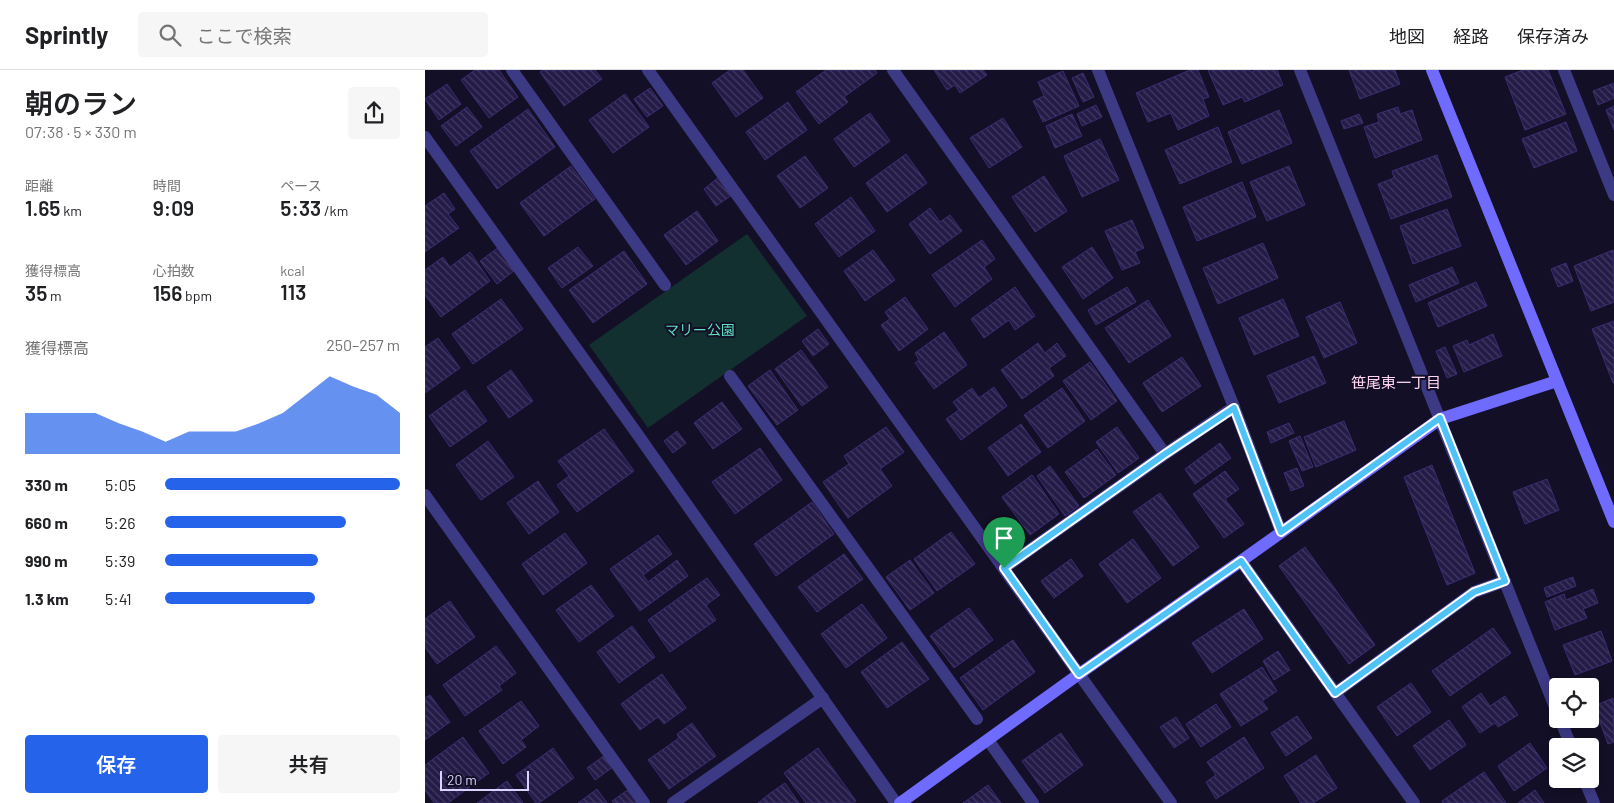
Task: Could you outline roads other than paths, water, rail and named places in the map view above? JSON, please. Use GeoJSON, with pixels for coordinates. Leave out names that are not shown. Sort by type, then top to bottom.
{"type":"FeatureCollection","features":[{"type":"Feature","properties":{"kind":"street"},"geometry":{"type":"LineString","coordinates":[[512,70],[665,285]]}},
{"type":"Feature","properties":{"kind":"street"},"geometry":{"type":"LineString","coordinates":[[648,70],[1171,803]]}},
{"type":"Feature","properties":{"kind":"street"},"geometry":{"type":"LineString","coordinates":[[893,70],[1165,454]]}},
{"type":"Feature","properties":{"kind":"street"},"geometry":{"type":"LineString","coordinates":[[1098,70],[1234,408],[1281,532]]}},
{"type":"Feature","properties":{"kind":"street"},"geometry":{"type":"LineString","coordinates":[[1300,70],[1549,692]]}},
{"type":"Feature","properties":{"kind":"street"},"geometry":{"type":"LineString","coordinates":[[1432,70],[1614,522]]}},
{"type":"Feature","properties":{"kind":"street"},"geometry":{"type":"LineString","coordinates":[[1564,70],[1614,195]]}},
{"type":"Feature","properties":{"kind":"street"},"geometry":{"type":"LineString","coordinates":[[425,137],[644,443],[896,803]]}},
{"type":"Feature","properties":{"kind":"street"},"geometry":{"type":"LineString","coordinates":[[730,376],[977,719]]}},
{"type":"Feature","properties":{"kind":"street"},"geometry":{"type":"LineString","coordinates":[[900,803],[1440,418],[1557,381]]}},
{"type":"Feature","properties":{"kind":"street"},"geometry":{"type":"LineString","coordinates":[[1004,568],[1165,454],[1234,408]]}},
{"type":"Feature","properties":{"kind":"street"},"geometry":{"type":"LineString","coordinates":[[425,494],[644,803]]}},
{"type":"Feature","properties":{"kind":"street"},"geometry":{"type":"LineString","coordinates":[[1241,561],[1414,803]]}},
{"type":"Feature","properties":{"kind":"street"},"geometry":{"type":"LineString","coordinates":[[1335,693],[1474,592],[1505,581]]}},
{"type":"Feature","properties":{"kind":"street"},"geometry":{"type":"LineString","coordinates":[[673,803],[823,698]]}},
{"type":"Feature","properties":{"kind":"street"},"geometry":{"type":"LineString","coordinates":[[988,740],[1033,803]]}},
{"type":"Feature","properties":{"kind":"street"},"geometry":{"type":"LineString","coordinates":[[1588,788],[1594,803]]}},
{"type":"Feature","properties":{"kind":"district","name":"笹尾東一丁目"},"geometry":{"type":"Point","coordinates":[1396,382]}},
{"type":"Feature","properties":{"kind":"park label","name":"マリー公園"},"geometry":{"type":"Point","coordinates":[700,329]}}]}
